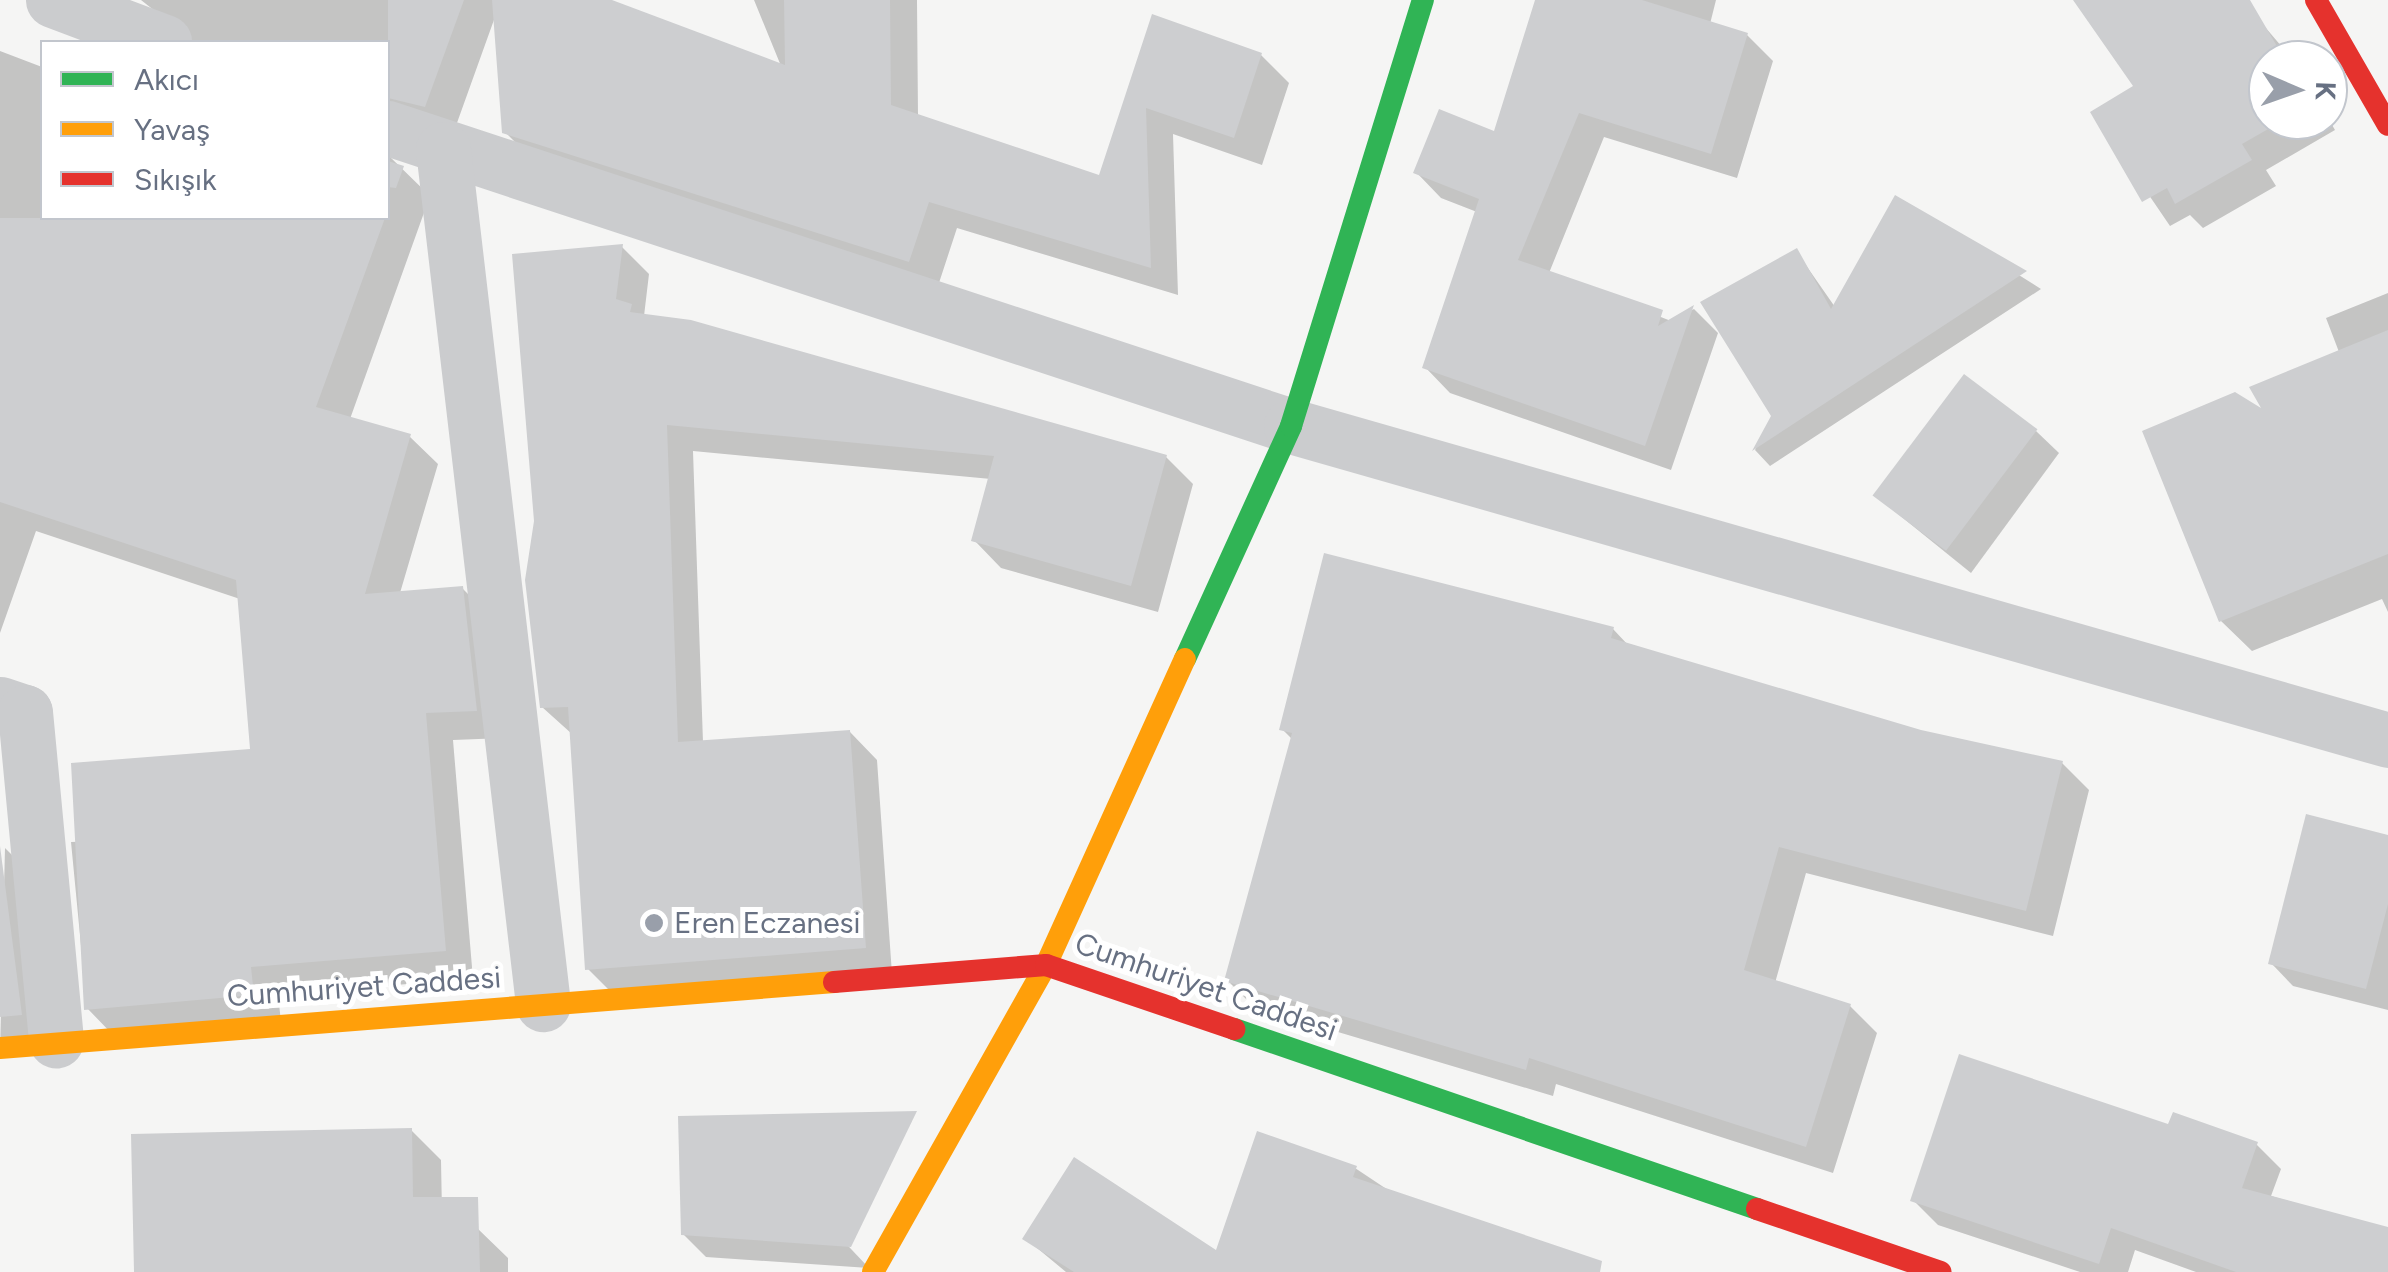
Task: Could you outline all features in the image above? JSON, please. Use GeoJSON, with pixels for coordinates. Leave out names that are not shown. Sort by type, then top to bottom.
{"type":"FeatureCollection","features":[{"type":"Feature","properties":{"kind":"main road"},"geometry":{"type":"LineString","coordinates":[[873,1272],[1046,965],[1291,426],[1423,0]]}},
{"type":"Feature","properties":{"kind":"main road"},"geometry":{"type":"LineString","coordinates":[[2316,0],[2388,125]]}},
{"type":"Feature","properties":{"kind":"main road","name":"Cumhuriyet Caddesi"},"geometry":{"type":"LineString","coordinates":[[0,1048],[1046,965],[1941,1272]]}},
{"type":"Feature","properties":{"kind":"street"},"geometry":{"type":"LineString","coordinates":[[53,0],[159,40]]}},
{"type":"Feature","properties":{"kind":"street"},"geometry":{"type":"LineString","coordinates":[[390,129],[1291,426],[2388,740]]}},
{"type":"Feature","properties":{"kind":"street"},"geometry":{"type":"LineString","coordinates":[[443,149],[543,1004]]}},
{"type":"Feature","properties":{"kind":"street"},"geometry":{"type":"LineString","coordinates":[[0,704],[25,712],[56,1041]]}},
{"type":"Feature","properties":{"kind":"building"},"geometry":{"type":"Polygon","coordinates":[[[388,0],[464,0],[425,107],[390,98],[388,0]]]}},
{"type":"Feature","properties":{"kind":"building"},"geometry":{"type":"Polygon","coordinates":[[[492,0],[612,0],[785,65],[784,0],[890,0],[891,105],[1099,175],[1152,14],[1262,53],[1234,138],[1146,108],[1151,268],[929,202],[909,262],[502,133],[492,0]]]}},
{"type":"Feature","properties":{"kind":"building"},"geometry":{"type":"Polygon","coordinates":[[[1535,0],[1642,0],[1748,33],[1711,154],[1579,113],[1518,260],[1663,310],[1658,326],[1694,305],[1645,446],[1422,368],[1479,199],[1413,173],[1439,109],[1494,131],[1535,0]]]}},
{"type":"Feature","properties":{"kind":"building"},"geometry":{"type":"Polygon","coordinates":[[[2073,0],[2250,0],[2273,40],[2248,40],[2249,140],[2242,144],[2252,160],[2175,204],[2167,188],[2142,202],[2090,112],[2133,86],[2073,0]]]}},
{"type":"Feature","properties":{"kind":"building"},"geometry":{"type":"Polygon","coordinates":[[[390,162],[404,166],[396,188],[390,187],[390,162]]]}},
{"type":"Feature","properties":{"kind":"building"},"geometry":{"type":"Polygon","coordinates":[[[1895,195],[2027,271],[1752,451],[1771,416],[1700,302],[1797,248],[1831,309],[1895,195]]]}},
{"type":"Feature","properties":{"kind":"building"},"geometry":{"type":"Polygon","coordinates":[[[0,218],[384,220],[316,407],[411,434],[365,594],[463,586],[477,711],[426,713],[446,951],[251,967],[254,995],[84,1010],[71,763],[250,749],[236,580],[0,502],[0,218]]]}},
{"type":"Feature","properties":{"kind":"building"},"geometry":{"type":"Polygon","coordinates":[[[623,244],[616,299],[632,304],[630,312],[691,320],[1167,455],[1131,586],[971,541],[994,456],[667,425],[678,742],[850,730],[866,948],[585,970],[568,707],[540,708],[525,580],[534,521],[512,254],[623,244]]]}},
{"type":"Feature","properties":{"kind":"building"},"geometry":{"type":"Polygon","coordinates":[[[2388,330],[2388,554],[2219,622],[2142,431],[2235,392],[2261,408],[2249,387],[2388,330]]]}},
{"type":"Feature","properties":{"kind":"building"},"geometry":{"type":"Polygon","coordinates":[[[1964,374],[2037,429],[1946,551],[1873,495],[1964,374]]]}},
{"type":"Feature","properties":{"kind":"building"},"geometry":{"type":"Polygon","coordinates":[[[1324,553],[1614,627],[1611,638],[1921,730],[2063,761],[2026,911],[1779,847],[1744,970],[1851,1004],[1806,1147],[1529,1058],[1526,1070],[1224,981],[1292,733],[1279,730],[1324,553]]]}},
{"type":"Feature","properties":{"kind":"building"},"geometry":{"type":"Polygon","coordinates":[[[2306,814],[2388,835],[2388,904],[2366,989],[2268,964],[2306,814]]]}},
{"type":"Feature","properties":{"kind":"building"},"geometry":{"type":"Polygon","coordinates":[[[0,846],[22,1015],[0,1017],[0,846]]]}},
{"type":"Feature","properties":{"kind":"building"},"geometry":{"type":"Polygon","coordinates":[[[1959,1054],[2168,1124],[2173,1112],[2258,1142],[2242,1188],[2388,1227],[2388,1272],[2236,1272],[2111,1228],[2099,1264],[1910,1201],[1959,1054]]]}},
{"type":"Feature","properties":{"kind":"building"},"geometry":{"type":"Polygon","coordinates":[[[917,1111],[851,1247],[681,1235],[678,1116],[917,1111]]]}},
{"type":"Feature","properties":{"kind":"building"},"geometry":{"type":"Polygon","coordinates":[[[412,1128],[413,1197],[478,1197],[480,1272],[134,1272],[131,1134],[412,1128]]]}},
{"type":"Feature","properties":{"kind":"building"},"geometry":{"type":"Polygon","coordinates":[[[1257,1131],[1357,1166],[1353,1177],[1602,1261],[1600,1272],[1074,1272],[1022,1239],[1074,1157],[1216,1250],[1257,1131]]]}},
{"type":"Feature","properties":{"kind":"traffic: fast"},"geometry":{"type":"LineString","coordinates":[[1185,659],[1291,426],[1423,0]]}},
{"type":"Feature","properties":{"kind":"traffic: fast"},"geometry":{"type":"LineString","coordinates":[[1234,1029],[1757,1209]]}},
{"type":"Feature","properties":{"kind":"traffic: slow"},"geometry":{"type":"LineString","coordinates":[[873,1272],[1046,965],[1185,659]]}},
{"type":"Feature","properties":{"kind":"traffic: slow"},"geometry":{"type":"LineString","coordinates":[[0,1048],[834,982]]}},
{"type":"Feature","properties":{"kind":"traffic: jam"},"geometry":{"type":"LineString","coordinates":[[2316,0],[2388,125]]}},
{"type":"Feature","properties":{"kind":"traffic: jam"},"geometry":{"type":"LineString","coordinates":[[834,982],[1046,965],[1234,1029]]}},
{"type":"Feature","properties":{"kind":"traffic: jam"},"geometry":{"type":"LineString","coordinates":[[1757,1209],[1941,1272]]}},
{"type":"Feature","properties":{"kind":"place","name":"Eren Eczanesi"},"geometry":{"type":"Point","coordinates":[654,923]}}]}
